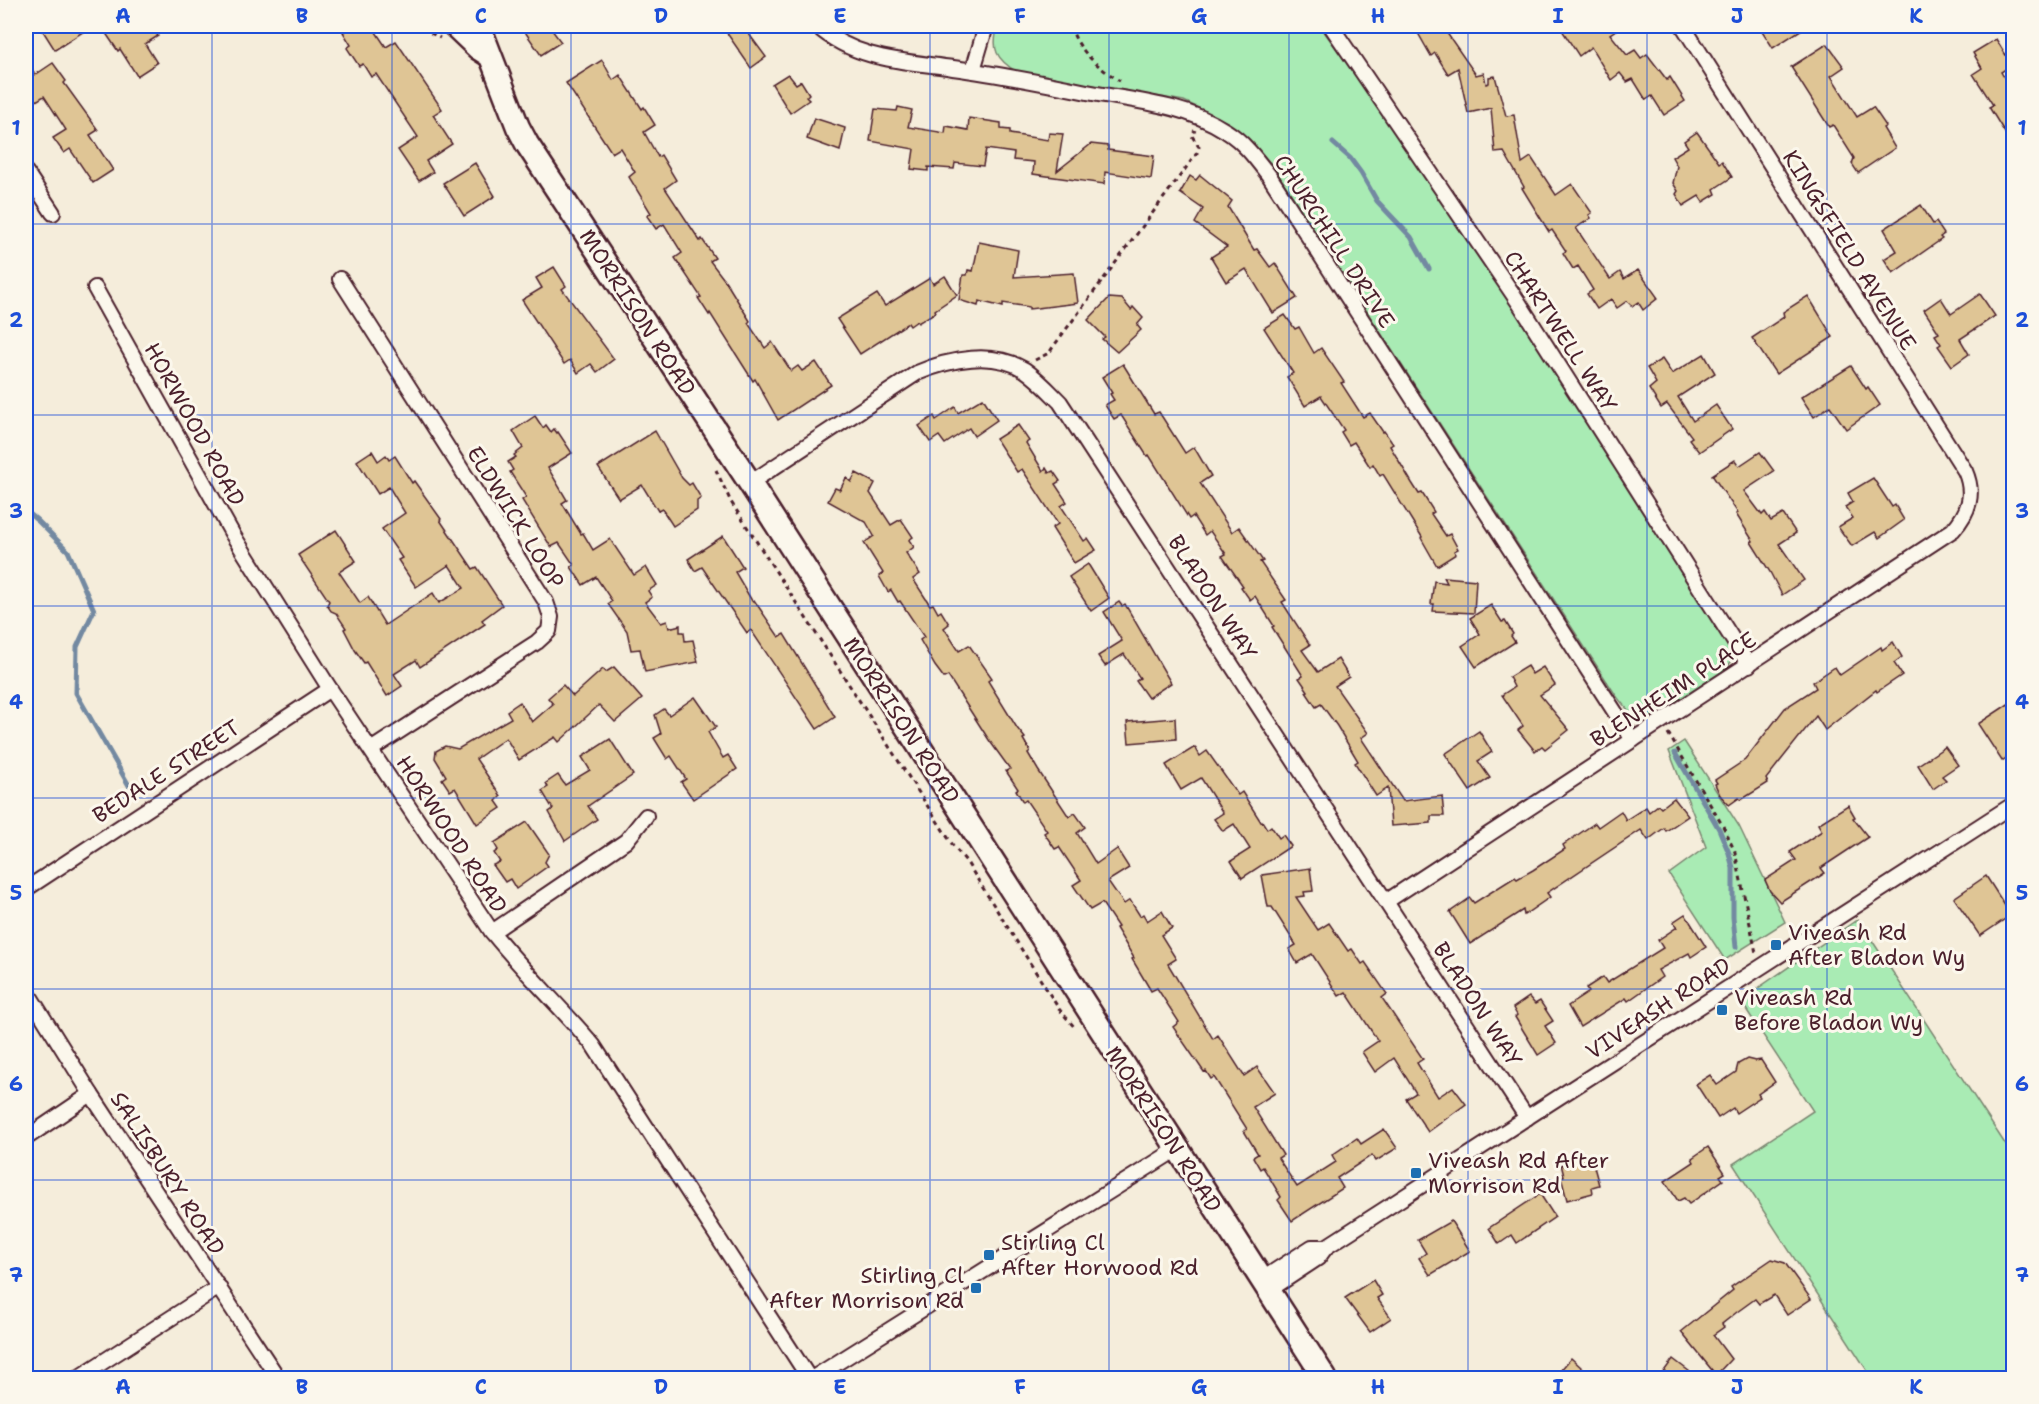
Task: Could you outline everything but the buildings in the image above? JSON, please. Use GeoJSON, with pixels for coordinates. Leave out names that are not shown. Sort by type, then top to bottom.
{"type":"FeatureCollection","features":[{"type":"Feature","properties":{"kind":"main road","name":"MORRISON ROAD"},"geometry":{"type":"LineString","coordinates":[[479,26],[518,127],[527,144],[750,483],[1325,1378]]}},
{"type":"Feature","properties":{"kind":"main road","name":"MORRISON ROAD"},"geometry":{"type":"LineString","coordinates":[[452,34],[490,56]]}},
{"type":"Feature","properties":{"kind":"street","name":"CHURCHILL DRIVE"},"geometry":{"type":"LineString","coordinates":[[817,26],[852,49],[872,56],[973,70],[1182,110],[1228,132],[1256,159],[1270,177],[1633,740]]}},
{"type":"Feature","properties":{"kind":"street"},"geometry":{"type":"LineString","coordinates":[[973,70],[986,26]]}},
{"type":"Feature","properties":{"kind":"street","name":"CHARTWELL WAY"},"geometry":{"type":"LineString","coordinates":[[1331,26],[1519,303],[1749,664]]}},
{"type":"Feature","properties":{"kind":"street","name":"KINGSFIELD AVENUE"},"geometry":{"type":"LineString","coordinates":[[1683,26],[1965,471],[1970,483],[1970,500]]}},
{"type":"Feature","properties":{"kind":"street"},"geometry":{"type":"LineString","coordinates":[[26,172],[52,213]]}},
{"type":"Feature","properties":{"kind":"street","name":"ELDWICK LOOP"},"geometry":{"type":"LineString","coordinates":[[340,279],[546,602],[551,617],[549,631],[537,642],[372,749]]}},
{"type":"Feature","properties":{"kind":"street","name":"HORWOOD ROAD"},"geometry":{"type":"LineString","coordinates":[[95,288],[233,536],[330,689],[492,932],[516,963],[567,1014],[593,1046],[811,1378]]}},
{"type":"Feature","properties":{"kind":"street","name":"BLADON WAY"},"geometry":{"type":"LineString","coordinates":[[750,483],[917,374],[938,364],[990,358],[1008,362],[1025,370],[1059,402],[1527,1118]]}},
{"type":"Feature","properties":{"kind":"street","name":"BLENHEIM PLACE"},"geometry":{"type":"LineString","coordinates":[[1387,901],[1953,530],[1967,511],[1970,500]]}},
{"type":"Feature","properties":{"kind":"street","name":"BEDALE STREET"},"geometry":{"type":"LineString","coordinates":[[26,889],[330,689]]}},
{"type":"Feature","properties":{"kind":"street","name":"VIVEASH ROAD"},"geometry":{"type":"LineString","coordinates":[[1265,1286],[1318,1258],[1326,1247],[2013,804]]}},
{"type":"Feature","properties":{"kind":"street"},"geometry":{"type":"LineString","coordinates":[[492,932],[626,841],[646,816]]}},
{"type":"Feature","properties":{"kind":"street","name":"SALISBURY ROAD"},"geometry":{"type":"LineString","coordinates":[[26,990],[92,1095],[278,1378]]}},
{"type":"Feature","properties":{"kind":"street"},"geometry":{"type":"LineString","coordinates":[[26,1138],[92,1095]]}},
{"type":"Feature","properties":{"kind":"street"},"geometry":{"type":"LineString","coordinates":[[811,1378],[1177,1149]]}},
{"type":"Feature","properties":{"kind":"street"},"geometry":{"type":"LineString","coordinates":[[78,1378],[219,1287]]}},
{"type":"Feature","properties":{"kind":"path"},"geometry":{"type":"LineString","coordinates":[[425,26],[429,32],[452,34]]}},
{"type":"Feature","properties":{"kind":"path"},"geometry":{"type":"LineString","coordinates":[[1071,26],[1084,51],[1122,82]]}},
{"type":"Feature","properties":{"kind":"path"},"geometry":{"type":"LineString","coordinates":[[1025,370],[1029,363],[1048,353],[1053,347],[1197,153],[1199,147],[1192,136],[1202,118]]}},
{"type":"Feature","properties":{"kind":"path"},"geometry":{"type":"LineString","coordinates":[[711,461],[738,512],[954,847],[966,861],[1059,1009],[1081,1035]]}},
{"type":"Feature","properties":{"kind":"path"},"geometry":{"type":"LineString","coordinates":[[1666,729],[1724,828],[1735,852],[1756,953]]}},
{"type":"Feature","properties":{"kind":"green space"},"geometry":{"type":"Polygon","coordinates":[[[998,26],[1320,26],[1509,288],[1735,655],[1729,664],[1700,689],[1655,716],[1641,717],[1627,709],[1615,694],[1272,165],[1253,144],[1229,123],[1184,101],[1017,72],[1004,63],[997,53],[995,41],[998,26]]]}},
{"type":"Feature","properties":{"kind":"green space"},"geometry":{"type":"Polygon","coordinates":[[[1684,741],[1739,826],[1785,922],[1725,960],[1669,874],[1706,847],[1669,751],[1684,741]]]}},
{"type":"Feature","properties":{"kind":"green space"},"geometry":{"type":"Polygon","coordinates":[[[1858,919],[2013,1156],[2013,1378],[1872,1378],[1733,1164],[1813,1111],[1741,1000],[1858,919]]]}},
{"type":"Feature","properties":{"kind":"waterway"},"geometry":{"type":"LineString","coordinates":[[1333,143],[1350,158],[1377,201],[1411,237],[1429,269]]}},
{"type":"Feature","properties":{"kind":"waterway"},"geometry":{"type":"LineString","coordinates":[[26,511],[68,551],[94,610],[77,647],[76,693],[131,789]]}},
{"type":"Feature","properties":{"kind":"waterway"},"geometry":{"type":"LineString","coordinates":[[1675,753],[1719,829],[1729,853],[1733,868],[1733,917],[1736,947]]}},
{"type":"Feature","properties":{"kind":"place","name":"Viveash Rd After Bladon Wy"},"geometry":{"type":"Point","coordinates":[1776,945]}},
{"type":"Feature","properties":{"kind":"place","name":"Viveash Rd Before Bladon Wy"},"geometry":{"type":"Point","coordinates":[1722,1010]}},
{"type":"Feature","properties":{"kind":"place","name":"Viveash Rd After Morrison Rd"},"geometry":{"type":"Point","coordinates":[1416,1173]}},
{"type":"Feature","properties":{"kind":"place","name":"Stirling Cl After Horwood Rd"},"geometry":{"type":"Point","coordinates":[989,1255]}},
{"type":"Feature","properties":{"kind":"place","name":"Stirling Cl After Morrison Rd"},"geometry":{"type":"Point","coordinates":[976,1288]}}]}
